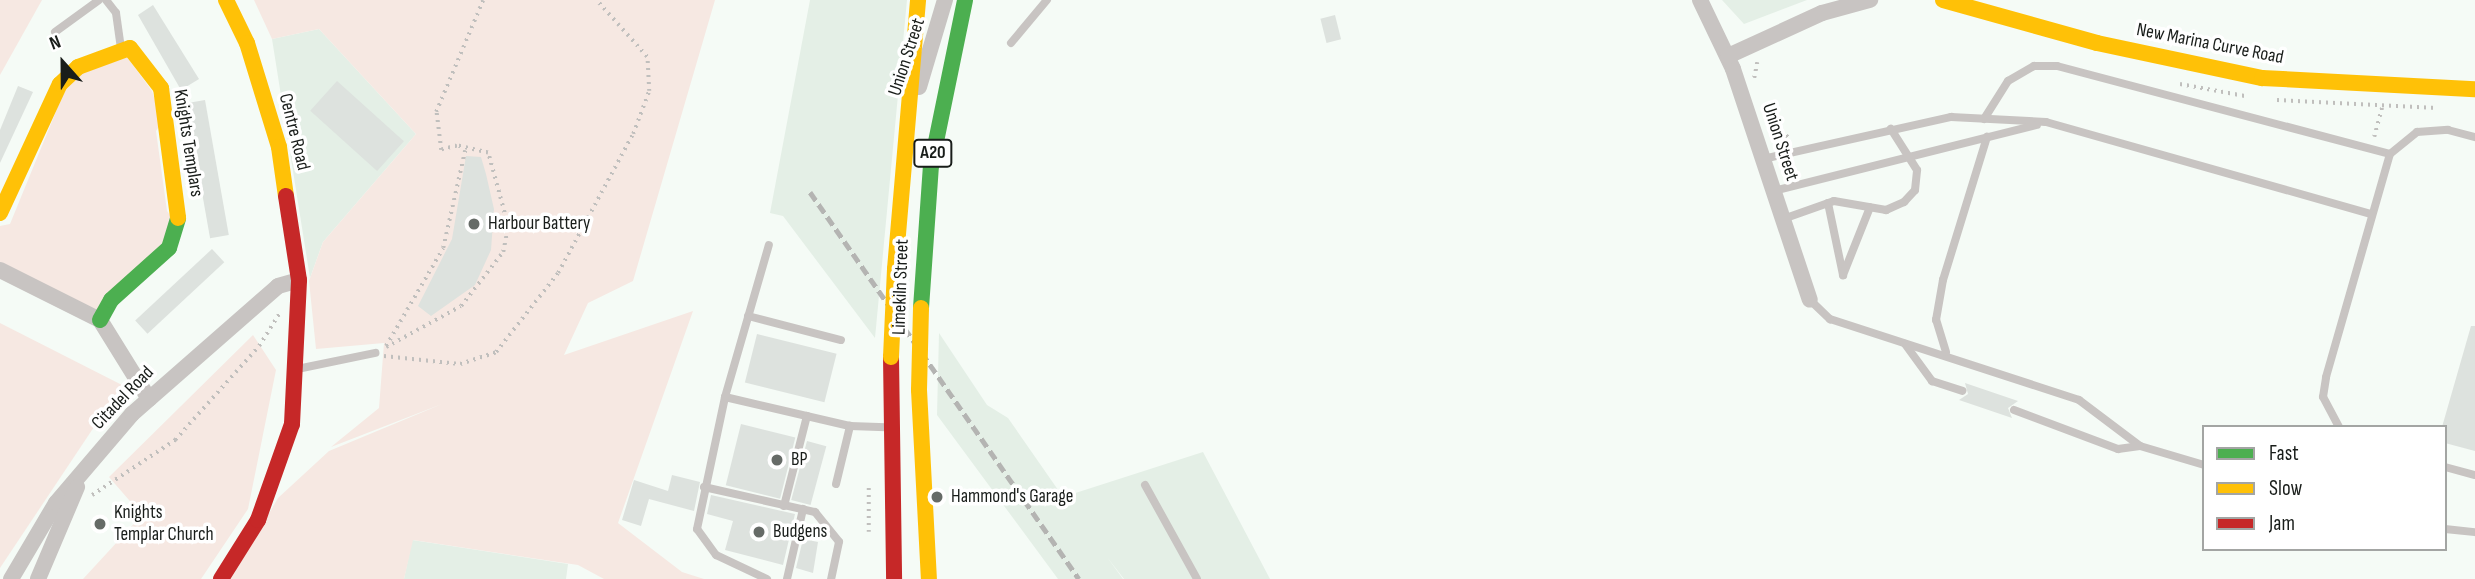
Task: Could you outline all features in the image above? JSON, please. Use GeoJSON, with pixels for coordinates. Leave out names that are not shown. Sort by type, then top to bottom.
{"type":"FeatureCollection","features":[{"type":"Feature","properties":{"kind":"main road","name":"Centre Road"},"geometry":{"type":"LineString","coordinates":[[220,579],[258,520],[292,424],[299,368],[299,280],[279,147],[247,43],[226,0]]}},
{"type":"Feature","properties":{"kind":"main road","name":"Limekiln Street"},"geometry":{"type":"LineString","coordinates":[[894,579],[888,427],[895,269],[918,0]]}},
{"type":"Feature","properties":{"kind":"main road","name":"New Marina Curve Road"},"geometry":{"type":"LineString","coordinates":[[1943,0],[2097,43],[2262,78],[2475,89]]}},
{"type":"Feature","properties":{"kind":"main road","name":"Limekiln Street"},"geometry":{"type":"LineString","coordinates":[[929,579],[919,390],[921,308],[931,166],[963,8]]}},
{"type":"Feature","properties":{"kind":"main road","name":"Knights Templars"},"geometry":{"type":"LineString","coordinates":[[100,320],[111,300],[169,248],[179,227],[161,88],[130,48],[121,50]]}},
{"type":"Feature","properties":{"kind":"main road"},"geometry":{"type":"LineString","coordinates":[[0,213],[60,84],[78,67],[121,50]]}},
{"type":"Feature","properties":{"kind":"street","name":"Union Street"},"geometry":{"type":"LineString","coordinates":[[906,126],[945,0]]}},
{"type":"Feature","properties":{"kind":"street"},"geometry":{"type":"LineString","coordinates":[[963,8],[971,0]]}},
{"type":"Feature","properties":{"kind":"street","name":"Union Street"},"geometry":{"type":"LineString","coordinates":[[1700,0],[1728,56],[1810,300]]}},
{"type":"Feature","properties":{"kind":"street"},"geometry":{"type":"LineString","coordinates":[[1728,56],[1822,13],[1870,0]]}},
{"type":"Feature","properties":{"kind":"street"},"geometry":{"type":"LineString","coordinates":[[0,270],[100,320],[149,399]]}},
{"type":"Feature","properties":{"kind":"street","name":"Citadel Road"},"geometry":{"type":"LineString","coordinates":[[11,579],[56,503],[149,399],[278,286],[299,280]]}},
{"type":"Feature","properties":{"kind":"street"},"geometry":{"type":"LineString","coordinates":[[38,579],[82,475]]}},
{"type":"Feature","properties":{"kind":"lane"},"geometry":{"type":"LineString","coordinates":[[55,32],[99,0]]}},
{"type":"Feature","properties":{"kind":"lane"},"geometry":{"type":"LineString","coordinates":[[106,0],[116,13],[121,50]]}},
{"type":"Feature","properties":{"kind":"lane"},"geometry":{"type":"LineString","coordinates":[[1011,43],[1047,0]]}},
{"type":"Feature","properties":{"kind":"lane"},"geometry":{"type":"LineString","coordinates":[[1984,119],[2008,81],[2034,66],[2057,66],[2390,154]]}},
{"type":"Feature","properties":{"kind":"lane"},"geometry":{"type":"LineString","coordinates":[[1763,159],[1951,117],[2046,122],[2371,214]]}},
{"type":"Feature","properties":{"kind":"lane"},"geometry":{"type":"LineString","coordinates":[[1773,191],[2046,122]]}},
{"type":"Feature","properties":{"kind":"lane"},"geometry":{"type":"LineString","coordinates":[[1783,219],[1828,203],[1896,207],[1912,195],[1918,181],[1912,155],[1891,129]]}},
{"type":"Feature","properties":{"kind":"lane"},"geometry":{"type":"LineString","coordinates":[[2338,425],[2323,397],[2371,214],[2390,154],[2417,132],[2448,130],[2475,137]]}},
{"type":"Feature","properties":{"kind":"lane"},"geometry":{"type":"LineString","coordinates":[[1946,352],[1936,320],[1943,280],[1987,137]]}},
{"type":"Feature","properties":{"kind":"lane"},"geometry":{"type":"LineString","coordinates":[[1828,203],[1843,275],[1870,206]]}},
{"type":"Feature","properties":{"kind":"lane"},"geometry":{"type":"LineString","coordinates":[[767,579],[716,555],[697,529],[725,397],[769,245]]}},
{"type":"Feature","properties":{"kind":"lane"},"geometry":{"type":"LineString","coordinates":[[1810,300],[1830,318],[1905,344],[1946,352],[2079,400],[2140,446],[2202,464]]}},
{"type":"Feature","properties":{"kind":"lane"},"geometry":{"type":"LineString","coordinates":[[748,316],[841,340]]}},
{"type":"Feature","properties":{"kind":"lane"},"geometry":{"type":"LineString","coordinates":[[1905,344],[1932,381],[1962,391]]}},
{"type":"Feature","properties":{"kind":"lane"},"geometry":{"type":"LineString","coordinates":[[299,368],[375,353]]}},
{"type":"Feature","properties":{"kind":"lane"},"geometry":{"type":"LineString","coordinates":[[725,397],[850,426],[888,427]]}},
{"type":"Feature","properties":{"kind":"lane"},"geometry":{"type":"LineString","coordinates":[[2014,410],[2118,449],[2140,446]]}},
{"type":"Feature","properties":{"kind":"lane"},"geometry":{"type":"LineString","coordinates":[[784,506],[807,416]]}},
{"type":"Feature","properties":{"kind":"lane"},"geometry":{"type":"LineString","coordinates":[[836,484],[850,426]]}},
{"type":"Feature","properties":{"kind":"lane"},"geometry":{"type":"LineString","coordinates":[[2447,468],[2475,475]]}},
{"type":"Feature","properties":{"kind":"lane"},"geometry":{"type":"LineString","coordinates":[[1145,485],[1197,579]]}},
{"type":"Feature","properties":{"kind":"lane"},"geometry":{"type":"LineString","coordinates":[[704,487],[815,512],[839,542],[831,579]]}},
{"type":"Feature","properties":{"kind":"lane"},"geometry":{"type":"LineString","coordinates":[[787,579],[803,509]]}},
{"type":"Feature","properties":{"kind":"lane"},"geometry":{"type":"LineString","coordinates":[[2447,528],[2475,532]]}},
{"type":"Feature","properties":{"kind":"path"},"geometry":{"type":"LineString","coordinates":[[465,150],[443,248],[386,347],[461,306],[503,252],[508,226],[488,153],[465,150],[441,150],[436,112],[483,0]]}},
{"type":"Feature","properties":{"kind":"path"},"geometry":{"type":"LineString","coordinates":[[375,353],[400,362],[460,364],[496,352],[558,273],[633,134],[649,91],[647,57],[596,0]]}},
{"type":"Feature","properties":{"kind":"path"},"geometry":{"type":"LineString","coordinates":[[1756,88],[1754,67],[1762,58]]}},
{"type":"Feature","properties":{"kind":"path"},"geometry":{"type":"LineString","coordinates":[[2371,149],[2383,107]]}},
{"type":"Feature","properties":{"kind":"path"},"geometry":{"type":"LineString","coordinates":[[1763,114],[1781,134],[1803,142]]}},
{"type":"Feature","properties":{"kind":"path"},"geometry":{"type":"LineString","coordinates":[[85,507],[91,495],[175,440],[259,346],[299,280]]}},
{"type":"Feature","properties":{"kind":"shaded area"},"geometry":{"type":"Polygon","coordinates":[[[0,0],[42,0],[0,75],[0,0]]]}},
{"type":"Feature","properties":{"kind":"shaded area"},"geometry":{"type":"Polygon","coordinates":[[[254,0],[715,0],[633,281],[588,303],[564,355],[693,311],[618,523],[682,572],[704,579],[604,579],[578,565],[413,540],[404,579],[231,579],[278,498],[329,451],[442,404],[331,447],[379,408],[384,343],[316,349],[309,281],[323,242],[416,134],[319,29],[272,39],[254,0]]]}},
{"type":"Feature","properties":{"kind":"shaded area"},"geometry":{"type":"Polygon","coordinates":[[[810,0],[907,0],[875,338],[783,216],[770,213],[810,0]]]}},
{"type":"Feature","properties":{"kind":"shaded area"},"geometry":{"type":"Polygon","coordinates":[[[1722,0],[1807,0],[1744,24],[1722,0]]]}},
{"type":"Feature","properties":{"kind":"shaded area"},"geometry":{"type":"Polygon","coordinates":[[[319,29],[416,134],[323,242],[310,278],[272,39],[319,29]]]}},
{"type":"Feature","properties":{"kind":"shaded area"},"geometry":{"type":"Polygon","coordinates":[[[127,57],[152,91],[162,122],[156,131],[167,211],[178,226],[101,313],[0,264],[0,226],[10,224],[66,87],[81,72],[127,57]]]}},
{"type":"Feature","properties":{"kind":"shaded area"},"geometry":{"type":"Polygon","coordinates":[[[0,323],[122,385],[0,568],[0,323]]]}},
{"type":"Feature","properties":{"kind":"shaded area"},"geometry":{"type":"Polygon","coordinates":[[[939,333],[987,405],[1008,418],[1063,497],[1203,452],[1270,579],[1124,579],[1107,557],[1123,579],[1058,579],[937,415],[939,333]]]}},
{"type":"Feature","properties":{"kind":"shaded area"},"geometry":{"type":"Polygon","coordinates":[[[253,335],[276,370],[248,509],[201,579],[83,579],[142,515],[109,477],[253,335]]]}},
{"type":"Feature","properties":{"kind":"shaded area"},"geometry":{"type":"Polygon","coordinates":[[[412,540],[568,564],[566,579],[404,579],[412,540]]]}},
{"type":"Feature","properties":{"kind":"building"},"geometry":{"type":"Polygon","coordinates":[[[153,5],[199,79],[181,90],[138,15],[153,5]]]}},
{"type":"Feature","properties":{"kind":"building"},"geometry":{"type":"Polygon","coordinates":[[[1335,15],[1341,39],[1326,43],[1320,19],[1335,15]]]}},
{"type":"Feature","properties":{"kind":"building"},"geometry":{"type":"Polygon","coordinates":[[[337,81],[404,141],[377,171],[310,111],[337,81]]]}},
{"type":"Feature","properties":{"kind":"building"},"geometry":{"type":"Polygon","coordinates":[[[18,86],[33,92],[0,163],[0,130],[18,86]]]}},
{"type":"Feature","properties":{"kind":"building"},"geometry":{"type":"Polygon","coordinates":[[[205,100],[229,235],[210,238],[186,103],[205,100]]]}},
{"type":"Feature","properties":{"kind":"building","name":"Harbour Battery"},"geometry":{"type":"Polygon","coordinates":[[[466,156],[481,157],[486,174],[494,209],[491,250],[475,285],[431,316],[418,306],[452,239],[466,156]]]}},
{"type":"Feature","properties":{"kind":"building"},"geometry":{"type":"Polygon","coordinates":[[[212,249],[224,262],[147,334],[135,321],[212,249]]]}},
{"type":"Feature","properties":{"kind":"building"},"geometry":{"type":"Polygon","coordinates":[[[2471,326],[2475,326],[2475,451],[2447,444],[2447,425],[2443,425],[2471,326]]]}},
{"type":"Feature","properties":{"kind":"building"},"geometry":{"type":"Polygon","coordinates":[[[757,334],[837,354],[824,402],[745,383],[757,334]]]}},
{"type":"Feature","properties":{"kind":"building"},"geometry":{"type":"Polygon","coordinates":[[[1965,383],[2018,401],[2008,408],[2012,418],[1959,400],[1968,394],[1965,383]]]}},
{"type":"Feature","properties":{"kind":"building"},"geometry":{"type":"Polygon","coordinates":[[[741,424],[795,438],[780,499],[726,485],[741,424]]]}},
{"type":"Feature","properties":{"kind":"building"},"geometry":{"type":"Polygon","coordinates":[[[807,441],[826,446],[811,505],[791,500],[807,441]]]}},
{"type":"Feature","properties":{"kind":"building"},"geometry":{"type":"Polygon","coordinates":[[[672,475],[700,482],[694,511],[649,499],[641,526],[622,520],[634,480],[668,491],[672,475]]]}},
{"type":"Feature","properties":{"kind":"building"},"geometry":{"type":"Polygon","coordinates":[[[711,495],[795,514],[783,565],[725,550],[733,521],[707,514],[711,495]]]}},
{"type":"Feature","properties":{"kind":"building"},"geometry":{"type":"Polygon","coordinates":[[[803,539],[818,542],[813,573],[796,568],[803,539]]]}},
{"type":"Feature","properties":{"kind":"railway"},"geometry":{"type":"LineString","coordinates":[[810,192],[1079,579]]}},
{"type":"Feature","properties":{"kind":"traffic: fast"},"geometry":{"type":"LineString","coordinates":[[921,308],[931,166],[965,0]]}},
{"type":"Feature","properties":{"kind":"traffic: fast"},"geometry":{"type":"LineString","coordinates":[[100,320],[111,300],[169,248],[178,218]]}},
{"type":"Feature","properties":{"kind":"traffic: slow"},"geometry":{"type":"LineString","coordinates":[[226,0],[247,43],[279,147],[286,196]]}},
{"type":"Feature","properties":{"kind":"traffic: slow"},"geometry":{"type":"LineString","coordinates":[[895,269],[918,0]]}},
{"type":"Feature","properties":{"kind":"traffic: slow"},"geometry":{"type":"LineString","coordinates":[[1943,0],[2097,43],[2262,78],[2475,89]]}},
{"type":"Feature","properties":{"kind":"traffic: slow"},"geometry":{"type":"LineString","coordinates":[[0,213],[60,84],[78,67],[130,48],[161,88],[178,218]]}},
{"type":"Feature","properties":{"kind":"traffic: slow"},"geometry":{"type":"LineString","coordinates":[[891,357],[895,269]]}},
{"type":"Feature","properties":{"kind":"traffic: slow"},"geometry":{"type":"LineString","coordinates":[[919,390],[921,308]]}},
{"type":"Feature","properties":{"kind":"traffic: slow"},"geometry":{"type":"LineString","coordinates":[[919,390],[929,579]]}},
{"type":"Feature","properties":{"kind":"traffic: jam"},"geometry":{"type":"LineString","coordinates":[[221,579],[258,520],[292,424],[299,280],[286,196]]}},
{"type":"Feature","properties":{"kind":"traffic: jam"},"geometry":{"type":"LineString","coordinates":[[891,357],[894,579]]}},
{"type":"Feature","properties":{"kind":"place","name":"Harbour Battery"},"geometry":{"type":"Point","coordinates":[474,224]}},
{"type":"Feature","properties":{"kind":"place","name":"BP"},"geometry":{"type":"Point","coordinates":[777,460]}},
{"type":"Feature","properties":{"kind":"place","name":"Hammond's Garage"},"geometry":{"type":"Point","coordinates":[937,497]}},
{"type":"Feature","properties":{"kind":"place","name":"Knights Templar Church"},"geometry":{"type":"Point","coordinates":[100,524]}},
{"type":"Feature","properties":{"kind":"place","name":"Budgens"},"geometry":{"type":"Point","coordinates":[759,532]}}]}
